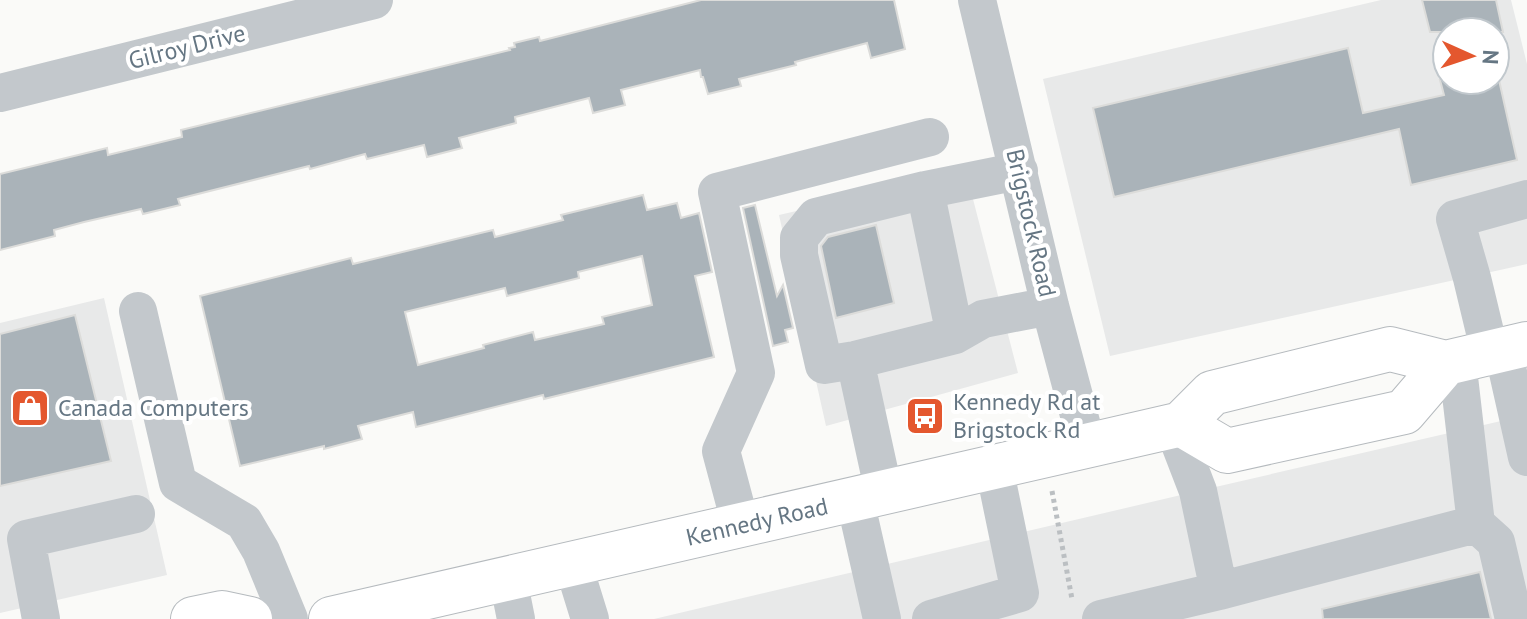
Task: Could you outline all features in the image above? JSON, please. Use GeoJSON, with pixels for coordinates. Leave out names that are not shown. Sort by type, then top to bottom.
{"type":"FeatureCollection","features":[{"type":"Feature","properties":{"kind":"main road"},"geometry":{"type":"LineString","coordinates":[[1390,349],[1485,354],[1404,412],[1227,451],[1177,425],[1212,393],[1390,349]]}},
{"type":"Feature","properties":{"kind":"main road","name":"Kennedy Road"},"geometry":{"type":"LineString","coordinates":[[335,619],[512,599],[573,564],[1177,425]]}},
{"type":"Feature","properties":{"kind":"main road"},"geometry":{"type":"LineString","coordinates":[[193,619],[222,613],[250,619]]}},
{"type":"Feature","properties":{"kind":"street","name":"Gilroy Drive"},"geometry":{"type":"LineString","coordinates":[[0,93],[374,0]]}},
{"type":"Feature","properties":{"kind":"street","name":"Brigstock Road"},"geometry":{"type":"LineString","coordinates":[[977,0],[1050,306],[1066,450]]}},
{"type":"Feature","properties":{"kind":"street"},"geometry":{"type":"LineString","coordinates":[[741,526],[721,451],[756,373],[717,192],[930,137]]}},
{"type":"Feature","properties":{"kind":"street"},"geometry":{"type":"LineString","coordinates":[[1019,171],[816,217],[799,238],[799,255],[824,365],[955,335],[983,319],[1050,306]]}},
{"type":"Feature","properties":{"kind":"street"},"geometry":{"type":"LineString","coordinates":[[925,190],[955,335]]}},
{"type":"Feature","properties":{"kind":"street"},"geometry":{"type":"LineString","coordinates":[[1527,199],[1455,219],[1485,354],[1527,457]]}},
{"type":"Feature","properties":{"kind":"street"},"geometry":{"type":"LineString","coordinates":[[138,311],[178,483],[244,522],[261,551],[289,619]]}},
{"type":"Feature","properties":{"kind":"street"},"geometry":{"type":"LineString","coordinates":[[1476,524],[1485,354]]}},
{"type":"Feature","properties":{"kind":"street"},"geometry":{"type":"LineString","coordinates":[[855,360],[882,619]]}},
{"type":"Feature","properties":{"kind":"street"},"geometry":{"type":"LineString","coordinates":[[1177,425],[1198,491],[1219,591]]}},
{"type":"Feature","properties":{"kind":"street"},"geometry":{"type":"LineString","coordinates":[[931,619],[1025,606],[994,467]]}},
{"type":"Feature","properties":{"kind":"street"},"geometry":{"type":"LineString","coordinates":[[41,619],[26,539],[136,514]]}},
{"type":"Feature","properties":{"kind":"street"},"geometry":{"type":"LineString","coordinates":[[1087,612],[1219,591],[1476,524]]}},
{"type":"Feature","properties":{"kind":"street"},"geometry":{"type":"LineString","coordinates":[[1476,524],[1496,542],[1514,619]]}},
{"type":"Feature","properties":{"kind":"street"},"geometry":{"type":"LineString","coordinates":[[573,564],[590,619]]}},
{"type":"Feature","properties":{"kind":"path"},"geometry":{"type":"LineString","coordinates":[[1066,450],[1069,589],[1087,612]]}},
{"type":"Feature","properties":{"kind":"shaded area"},"geometry":{"type":"Polygon","coordinates":[[[1381,0],[1511,0],[1527,64],[1527,264],[1110,356],[1043,79],[1381,0]]]}},
{"type":"Feature","properties":{"kind":"shaded area"},"geometry":{"type":"Polygon","coordinates":[[[966,172],[1018,373],[826,426],[779,215],[966,172]]]}},
{"type":"Feature","properties":{"kind":"shaded area"},"geometry":{"type":"Polygon","coordinates":[[[104,298],[167,575],[0,613],[0,323],[104,298]]]}},
{"type":"Feature","properties":{"kind":"shaded area"},"geometry":{"type":"Polygon","coordinates":[[[1527,415],[1527,619],[654,619],[1198,491],[1527,415]]]}},
{"type":"Feature","properties":{"kind":"building"},"geometry":{"type":"Polygon","coordinates":[[[701,0],[894,0],[905,49],[871,58],[867,43],[739,79],[741,86],[708,94],[700,70],[621,90],[625,105],[593,113],[589,98],[515,117],[516,123],[459,138],[462,148],[427,157],[424,145],[367,159],[365,154],[310,169],[309,166],[178,199],[180,205],[143,214],[141,209],[54,230],[55,236],[0,250],[0,174],[107,148],[108,155],[182,137],[181,130],[510,50],[515,47],[514,43],[539,37],[540,41],[701,0]]]}},
{"type":"Feature","properties":{"kind":"building"},"geometry":{"type":"Polygon","coordinates":[[[1422,0],[1496,0],[1500,16],[1431,16],[1430,32],[1422,0]]]}},
{"type":"Feature","properties":{"kind":"building"},"geometry":{"type":"Polygon","coordinates":[[[1348,48],[1363,113],[1440,96],[1503,96],[1517,160],[1411,185],[1399,129],[1114,197],[1093,108],[1348,48]]]}},
{"type":"Feature","properties":{"kind":"building"},"geometry":{"type":"Polygon","coordinates":[[[643,195],[647,210],[677,203],[681,218],[699,213],[712,272],[695,276],[714,357],[416,427],[413,412],[358,426],[362,439],[240,466],[200,296],[351,258],[353,264],[493,230],[495,237],[563,220],[561,215],[643,195]],[[642,256],[578,272],[579,278],[507,296],[505,288],[405,312],[418,365],[533,332],[535,340],[604,324],[602,317],[652,305],[642,256]]]}},
{"type":"Feature","properties":{"kind":"building"},"geometry":{"type":"Polygon","coordinates":[[[755,205],[777,296],[783,285],[793,328],[785,330],[788,342],[773,346],[743,208],[755,205]]]}},
{"type":"Feature","properties":{"kind":"building"},"geometry":{"type":"Polygon","coordinates":[[[876,225],[894,303],[836,318],[821,246],[828,237],[876,225]]]}},
{"type":"Feature","properties":{"kind":"building"},"geometry":{"type":"Polygon","coordinates":[[[75,315],[111,461],[0,486],[0,334],[75,315]]]}},
{"type":"Feature","properties":{"kind":"building"},"geometry":{"type":"Polygon","coordinates":[[[1480,572],[1491,619],[1323,619],[1322,609],[1480,572]]]}},
{"type":"Feature","properties":{"kind":"place","name":"Canada Computers"},"geometry":{"type":"Point","coordinates":[30,408]}},
{"type":"Feature","properties":{"kind":"place","name":"Kennedy Rd at Brigstock Rd"},"geometry":{"type":"Point","coordinates":[925,416]}}]}
